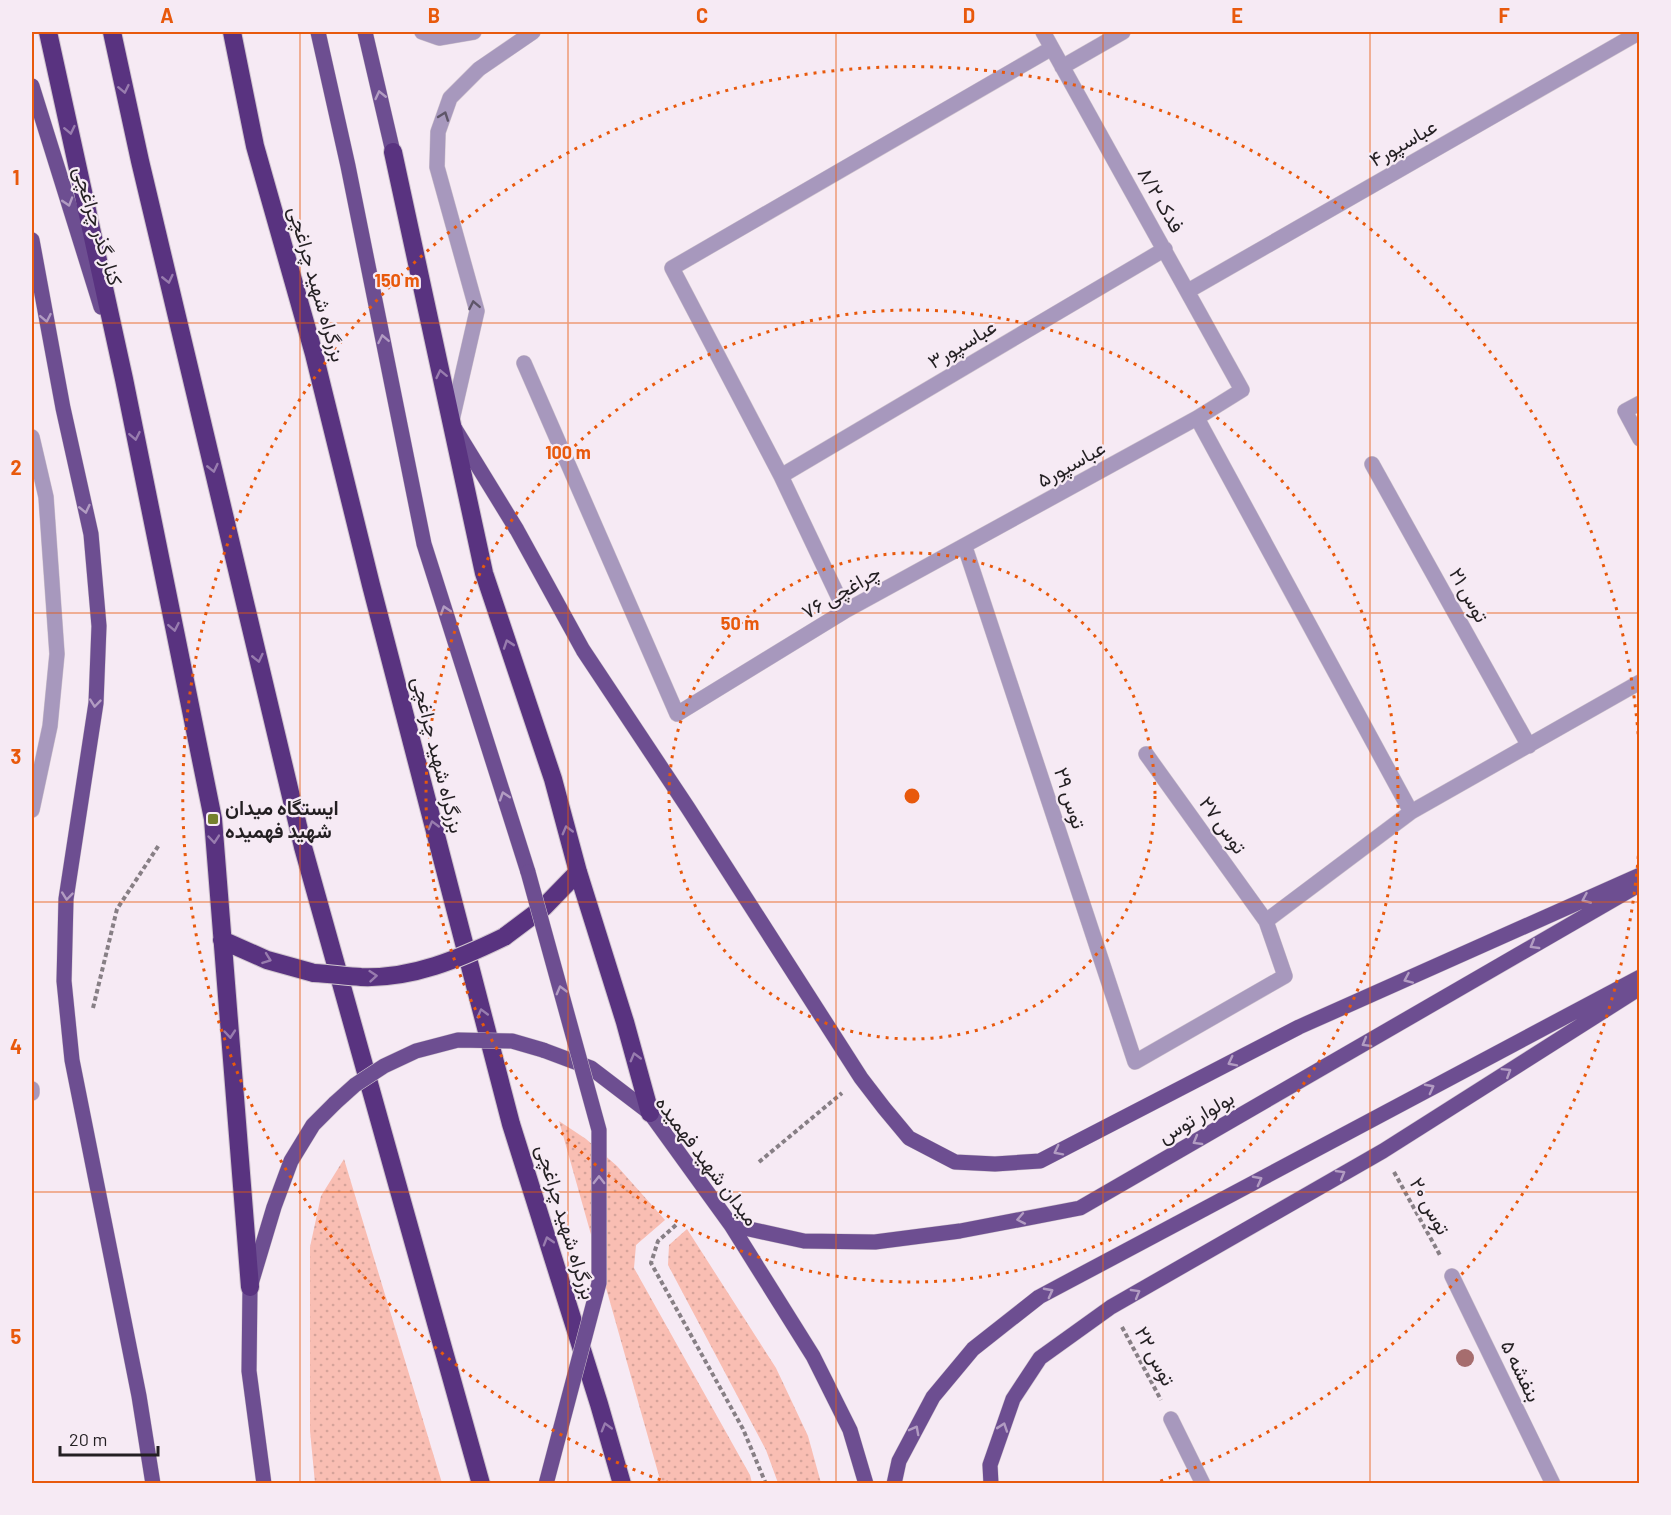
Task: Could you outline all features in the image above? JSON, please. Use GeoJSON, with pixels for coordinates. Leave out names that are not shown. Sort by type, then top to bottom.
{"type":"FeatureCollection","features":[{"type":"Feature","properties":{"kind":"highway"},"geometry":{"type":"LineString","coordinates":[[48,32],[123,379],[213,819],[250,1287]]}},
{"type":"Feature","properties":{"kind":"highway"},"geometry":{"type":"LineString","coordinates":[[112,32],[140,161],[303,847],[481,1484]]}},
{"type":"Feature","properties":{"kind":"highway","name":"بزرگراه شهید چراغچی"},"geometry":{"type":"LineString","coordinates":[[232,32],[255,146],[314,354],[377,608],[508,1113],[622,1484]]}},
{"type":"Feature","properties":{"kind":"highway"},"geometry":{"type":"LineString","coordinates":[[393,152],[484,573],[553,779],[578,872],[625,1022],[650,1113]]}},
{"type":"Feature","properties":{"kind":"highway"},"geometry":{"type":"LineString","coordinates":[[222,940],[267,960],[315,973],[363,977],[413,972],[460,959],[504,937],[544,908],[578,872]]}},
{"type":"Feature","properties":{"kind":"main road"},"geometry":{"type":"LineString","coordinates":[[318,32],[348,166],[424,543],[528,872],[599,1130],[600,1283],[546,1484]]}},
{"type":"Feature","properties":{"kind":"main road"},"geometry":{"type":"LineString","coordinates":[[365,32],[393,152]]}},
{"type":"Feature","properties":{"kind":"main road","name":"کنار گذر چراغچی"},"geometry":{"type":"LineString","coordinates":[[32,86],[123,379]]}},
{"type":"Feature","properties":{"kind":"main road"},"geometry":{"type":"LineString","coordinates":[[32,240],[63,408],[91,534],[99,626],[96,703],[66,899],[64,981],[72,1060],[139,1396],[153,1484]]}},
{"type":"Feature","properties":{"kind":"main road"},"geometry":{"type":"LineString","coordinates":[[452,423],[517,530],[583,650],[688,808],[861,1078],[909,1138],[956,1162],[995,1164],[1040,1161],[1299,1028],[1640,875]]}},
{"type":"Feature","properties":{"kind":"main road","name":"بولوار توس"},"geometry":{"type":"LineString","coordinates":[[731,1225],[804,1241],[876,1242],[960,1231],[1080,1208],[1640,884]]}},
{"type":"Feature","properties":{"kind":"main road"},"geometry":{"type":"LineString","coordinates":[[894,1484],[899,1461],[933,1397],[973,1349],[1039,1297],[1640,977]]}},
{"type":"Feature","properties":{"kind":"main road"},"geometry":{"type":"LineString","coordinates":[[991,1484],[990,1465],[1013,1399],[1041,1358],[1111,1307],[1383,1150],[1640,988]]}},
{"type":"Feature","properties":{"kind":"main road","name":"میدان شهید فهمیده"},"geometry":{"type":"LineString","coordinates":[[264,1484],[249,1371],[250,1287],[274,1207],[291,1161],[313,1125],[355,1084],[384,1066],[416,1051],[458,1040],[512,1041],[591,1068],[650,1113],[731,1225],[813,1356],[850,1430],[866,1484]]}},
{"type":"Feature","properties":{"kind":"street"},"geometry":{"type":"LineString","coordinates":[[422,32],[439,38],[474,32]]}},
{"type":"Feature","properties":{"kind":"street"},"geometry":{"type":"LineString","coordinates":[[452,423],[477,311],[437,167],[438,132],[450,98],[479,69],[533,32]]}},
{"type":"Feature","properties":{"kind":"street","name":"فدک ۸/۲"},"geometry":{"type":"LineString","coordinates":[[1043,32],[1242,390]]}},
{"type":"Feature","properties":{"kind":"street"},"geometry":{"type":"LineString","coordinates":[[1062,67],[1123,32]]}},
{"type":"Feature","properties":{"kind":"street","name":"عباسپور۴"},"geometry":{"type":"LineString","coordinates":[[1188,291],[1640,32]]}},
{"type":"Feature","properties":{"kind":"street"},"geometry":{"type":"LineString","coordinates":[[845,612],[781,476],[672,268],[1052,48]]}},
{"type":"Feature","properties":{"kind":"street","name":"عباسپور۳"},"geometry":{"type":"LineString","coordinates":[[781,476],[1165,249]]}},
{"type":"Feature","properties":{"kind":"street","name":"چراغچی ۷۶"},"geometry":{"type":"LineString","coordinates":[[524,363],[678,714],[845,612],[965,547]]}},
{"type":"Feature","properties":{"kind":"street","name":"عباسپور۵"},"geometry":{"type":"LineString","coordinates":[[965,547],[1197,418],[1242,390]]}},
{"type":"Feature","properties":{"kind":"street"},"geometry":{"type":"LineString","coordinates":[[1640,403],[1625,411],[1640,439]]}},
{"type":"Feature","properties":{"kind":"street"},"geometry":{"type":"LineString","coordinates":[[1197,418],[1411,812]]}},
{"type":"Feature","properties":{"kind":"street"},"geometry":{"type":"LineString","coordinates":[[32,436],[45,497],[57,654],[50,726],[32,810]]}},
{"type":"Feature","properties":{"kind":"street","name":"توس ۲۱"},"geometry":{"type":"LineString","coordinates":[[1372,464],[1529,746]]}},
{"type":"Feature","properties":{"kind":"street","name":"توس ۲۹"},"geometry":{"type":"LineString","coordinates":[[965,547],[1135,1062]]}},
{"type":"Feature","properties":{"kind":"street"},"geometry":{"type":"LineString","coordinates":[[1266,921],[1411,812],[1640,682]]}},
{"type":"Feature","properties":{"kind":"street","name":"توس ۲۷"},"geometry":{"type":"LineString","coordinates":[[1135,1062],[1285,976],[1266,921],[1146,754]]}},
{"type":"Feature","properties":{"kind":"street","name":"بنفشه ۵"},"geometry":{"type":"LineString","coordinates":[[1452,1276],[1553,1484]]}},
{"type":"Feature","properties":{"kind":"street"},"geometry":{"type":"LineString","coordinates":[[1172,1419],[1203,1484]]}},
{"type":"Feature","properties":{"kind":"path"},"geometry":{"type":"LineString","coordinates":[[92,1013],[117,909],[159,845]]}},
{"type":"Feature","properties":{"kind":"path"},"geometry":{"type":"LineString","coordinates":[[759,1162],[861,1078]]}},
{"type":"Feature","properties":{"kind":"path","name":"توس ۲۰"},"geometry":{"type":"LineString","coordinates":[[1383,1150],[1452,1276]]}},
{"type":"Feature","properties":{"kind":"path"},"geometry":{"type":"LineString","coordinates":[[676,1225],[658,1241],[651,1263],[743,1429],[766,1484]]}},
{"type":"Feature","properties":{"kind":"path","name":"توس ۲۲"},"geometry":{"type":"LineString","coordinates":[[1111,1307],[1172,1419]]}},
{"type":"Feature","properties":{"kind":"shaded area"},"geometry":{"type":"Polygon","coordinates":[[[559,1121],[586,1139],[617,1166],[665,1220],[636,1245],[634,1268],[750,1475],[752,1483],[661,1483],[559,1121]]]}},
{"type":"Feature","properties":{"kind":"shaded area"},"geometry":{"type":"Polygon","coordinates":[[[344,1159],[442,1483],[315,1483],[310,1431],[310,1247],[321,1196],[344,1159]]]}},
{"type":"Feature","properties":{"kind":"shaded area"},"geometry":{"type":"Polygon","coordinates":[[[687,1229],[776,1368],[808,1436],[821,1483],[778,1483],[766,1450],[668,1265],[669,1245],[687,1229]]]}},
{"type":"Feature","properties":{"kind":"place","name":"ایستگاه میدان شهید فهمیده"},"geometry":{"type":"Point","coordinates":[213,819]}}]}
